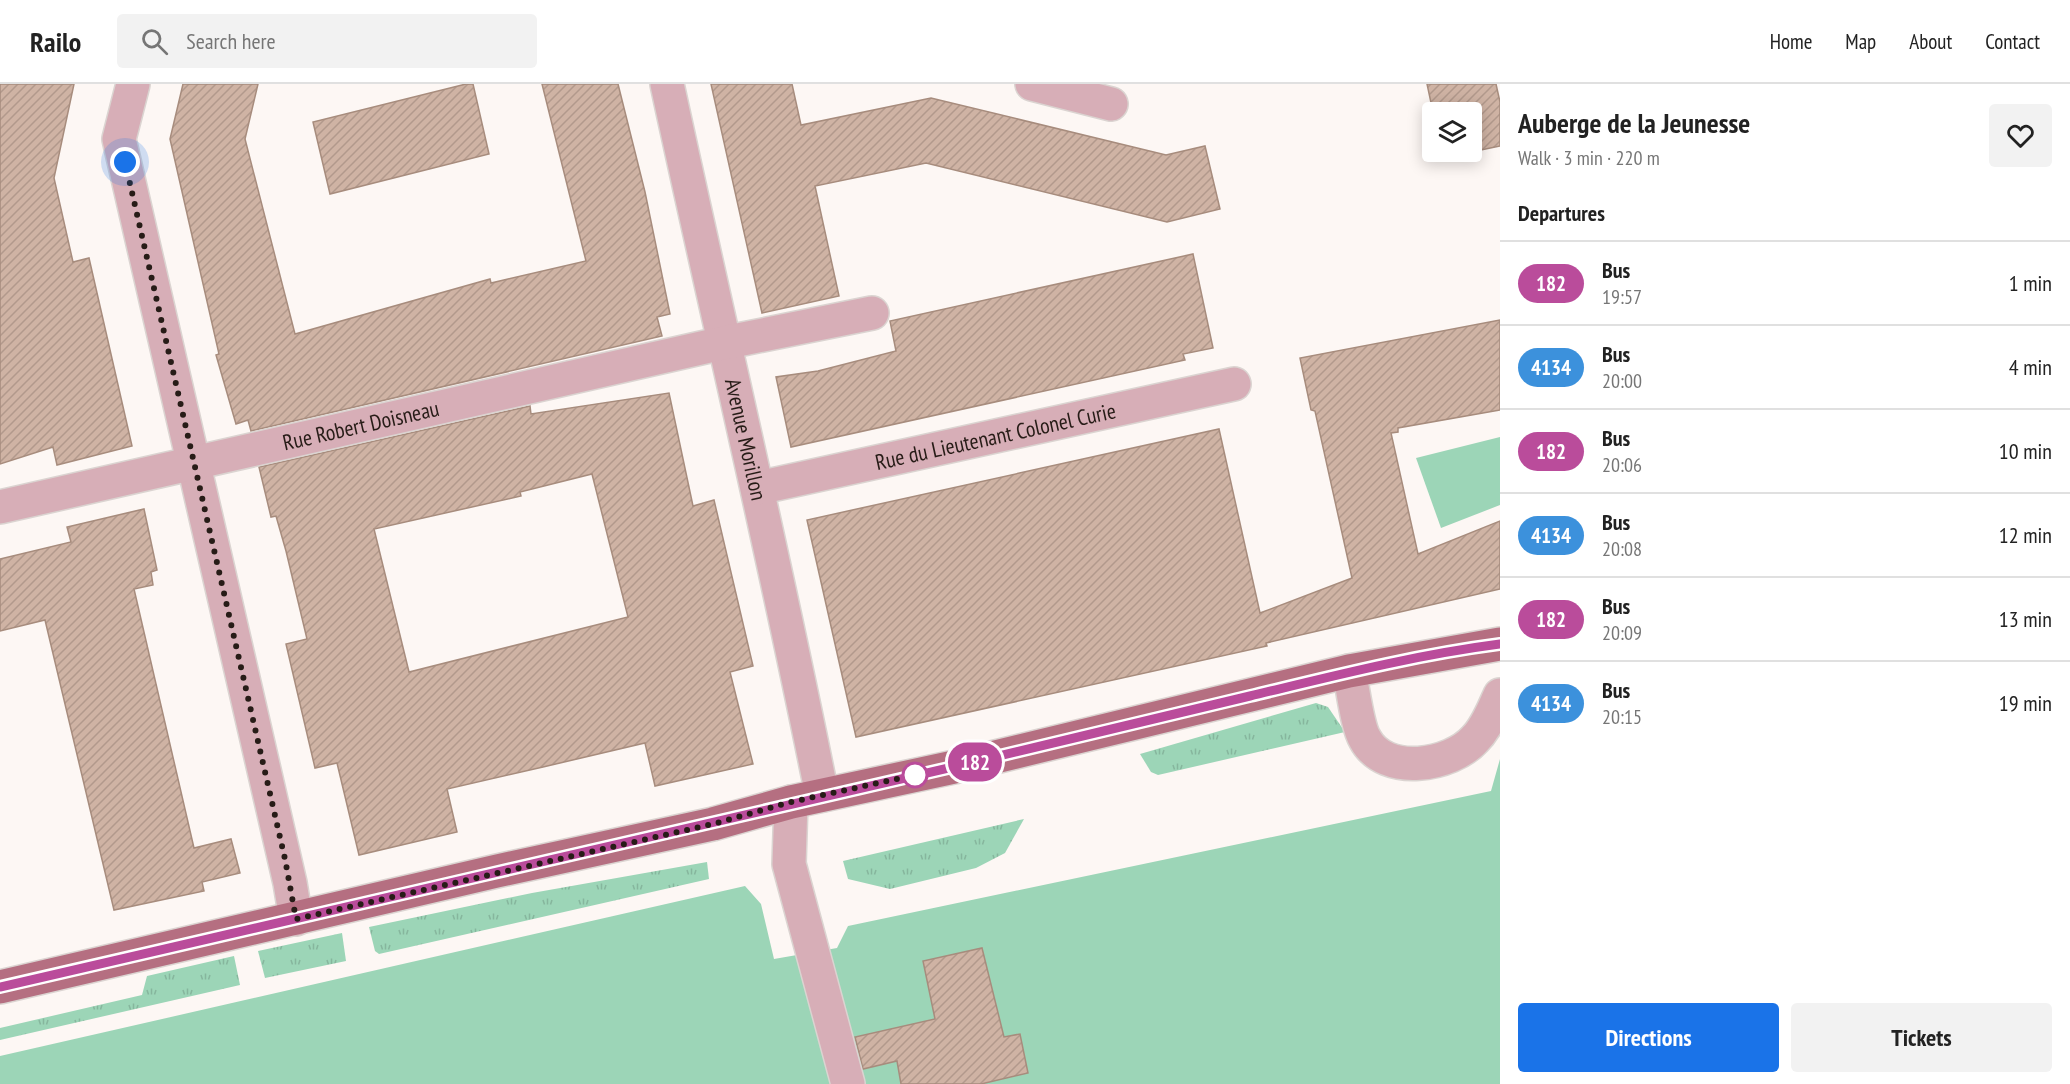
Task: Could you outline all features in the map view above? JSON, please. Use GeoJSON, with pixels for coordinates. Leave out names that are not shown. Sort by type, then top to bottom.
{"type":"FeatureCollection","features":[{"type":"Feature","properties":{"kind":"main road"},"geometry":{"type":"LineString","coordinates":[[0,987],[713,824],[806,799],[954,767],[1349,671],[1500,644]]}},
{"type":"Feature","properties":{"kind":"street"},"geometry":{"type":"LineString","coordinates":[[133,84],[119,139],[296,919]]}},
{"type":"Feature","properties":{"kind":"street","name":"Avenue Morillon"},"geometry":{"type":"LineString","coordinates":[[667,84],[723,343],[758,488],[806,799],[789,864],[848,1084]]}},
{"type":"Feature","properties":{"kind":"street"},"geometry":{"type":"LineString","coordinates":[[1032,84],[1111,104]]}},
{"type":"Feature","properties":{"kind":"street","name":"Rue Robert Doisneau"},"geometry":{"type":"LineString","coordinates":[[0,507],[723,343],[872,313]]}},
{"type":"Feature","properties":{"kind":"street","name":"Rue du Lieutenant Colonel Curie"},"geometry":{"type":"LineString","coordinates":[[758,488],[1234,384]]}},
{"type":"Feature","properties":{"kind":"street"},"geometry":{"type":"LineString","coordinates":[[1349,671],[1365,740],[1382,756],[1404,763],[1429,765],[1452,756],[1475,740],[1489,719],[1500,695]]}},
{"type":"Feature","properties":{"kind":"green space"},"geometry":{"type":"Polygon","coordinates":[[[1500,437],[1500,505],[1441,528],[1416,458],[1500,437]]]}},
{"type":"Feature","properties":{"kind":"green space"},"geometry":{"type":"Polygon","coordinates":[[[1316,703],[1328,707],[1345,732],[1158,775],[1151,772],[1140,754],[1316,703]]]}},
{"type":"Feature","properties":{"kind":"green space"},"geometry":{"type":"Polygon","coordinates":[[[1500,759],[1500,1084],[0,1084],[0,1056],[745,886],[761,904],[774,959],[837,948],[848,926],[1491,791],[1500,759]]]}},
{"type":"Feature","properties":{"kind":"green space"},"geometry":{"type":"Polygon","coordinates":[[[1024,819],[1005,853],[976,868],[890,889],[848,879],[843,861],[1024,819]]]}},
{"type":"Feature","properties":{"kind":"green space"},"geometry":{"type":"Polygon","coordinates":[[[707,862],[709,879],[379,954],[375,951],[369,927],[532,893],[707,862]]]}},
{"type":"Feature","properties":{"kind":"green space"},"geometry":{"type":"Polygon","coordinates":[[[342,933],[346,961],[265,978],[258,951],[342,933]]]}},
{"type":"Feature","properties":{"kind":"green space"},"geometry":{"type":"Polygon","coordinates":[[[234,956],[240,985],[0,1040],[0,1028],[142,995],[147,976],[234,956]]]}},
{"type":"Feature","properties":{"kind":"building"},"geometry":{"type":"Polygon","coordinates":[[[0,84],[74,84],[54,178],[73,262],[89,258],[132,446],[57,465],[53,447],[0,464],[0,84]]]}},
{"type":"Feature","properties":{"kind":"building"},"geometry":{"type":"Polygon","coordinates":[[[183,84],[258,84],[245,139],[295,334],[490,279],[491,283],[586,261],[542,84],[618,84],[645,192],[670,314],[657,317],[662,336],[251,431],[248,420],[236,424],[216,355],[219,354],[170,139],[183,84]]]}},
{"type":"Feature","properties":{"kind":"building"},"geometry":{"type":"Polygon","coordinates":[[[473,84],[489,154],[330,194],[313,122],[473,84]]]}},
{"type":"Feature","properties":{"kind":"building"},"geometry":{"type":"Polygon","coordinates":[[[711,84],[792,84],[801,125],[931,98],[1166,155],[1205,146],[1220,209],[1167,222],[926,163],[815,186],[839,296],[762,313],[711,84]]]}},
{"type":"Feature","properties":{"kind":"building"},"geometry":{"type":"Polygon","coordinates":[[[1427,84],[1496,84],[1500,102],[1500,146],[1482,150],[1482,102],[1431,102],[1427,84]]]}},
{"type":"Feature","properties":{"kind":"building"},"geometry":{"type":"Polygon","coordinates":[[[1193,254],[1213,348],[1183,354],[1185,360],[791,447],[776,377],[818,371],[896,351],[890,321],[1193,254]]]}},
{"type":"Feature","properties":{"kind":"building"},"geometry":{"type":"Polygon","coordinates":[[[1500,320],[1500,410],[1398,428],[1398,432],[1391,433],[1418,554],[1500,521],[1500,589],[1266,643],[1267,646],[856,737],[807,520],[1219,429],[1260,613],[1352,578],[1315,411],[1311,410],[1300,358],[1500,320]]]}},
{"type":"Feature","properties":{"kind":"building"},"geometry":{"type":"Polygon","coordinates":[[[669,393],[693,506],[714,500],[753,666],[730,672],[753,764],[655,786],[645,743],[447,789],[457,832],[359,855],[337,763],[315,768],[286,644],[307,639],[286,551],[276,516],[271,517],[259,467],[530,406],[531,414],[669,393]],[[592,474],[520,492],[521,496],[374,529],[409,672],[628,617],[592,474]]]}},
{"type":"Feature","properties":{"kind":"building"},"geometry":{"type":"Polygon","coordinates":[[[144,509],[157,570],[151,572],[153,585],[134,589],[194,848],[231,839],[240,873],[202,882],[204,891],[114,910],[45,620],[0,631],[0,559],[71,542],[67,527],[144,509]]]}},
{"type":"Feature","properties":{"kind":"building"},"geometry":{"type":"Polygon","coordinates":[[[982,948],[1004,1037],[1020,1034],[1028,1073],[981,1084],[901,1084],[897,1061],[863,1069],[855,1037],[935,1019],[923,961],[982,948]]]}},
{"type":"Feature","properties":{"kind":"bus line","name":"182"},"geometry":{"type":"LineString","coordinates":[[0,987],[348,908],[497,871],[713,824],[791,802],[954,767],[1349,671],[1500,644]]}},
{"type":"Feature","properties":{"kind":"route"},"geometry":{"type":"LineString","coordinates":[[125,162],[285,859],[296,919],[497,871],[713,824],[791,802],[915,775]]}}]}
